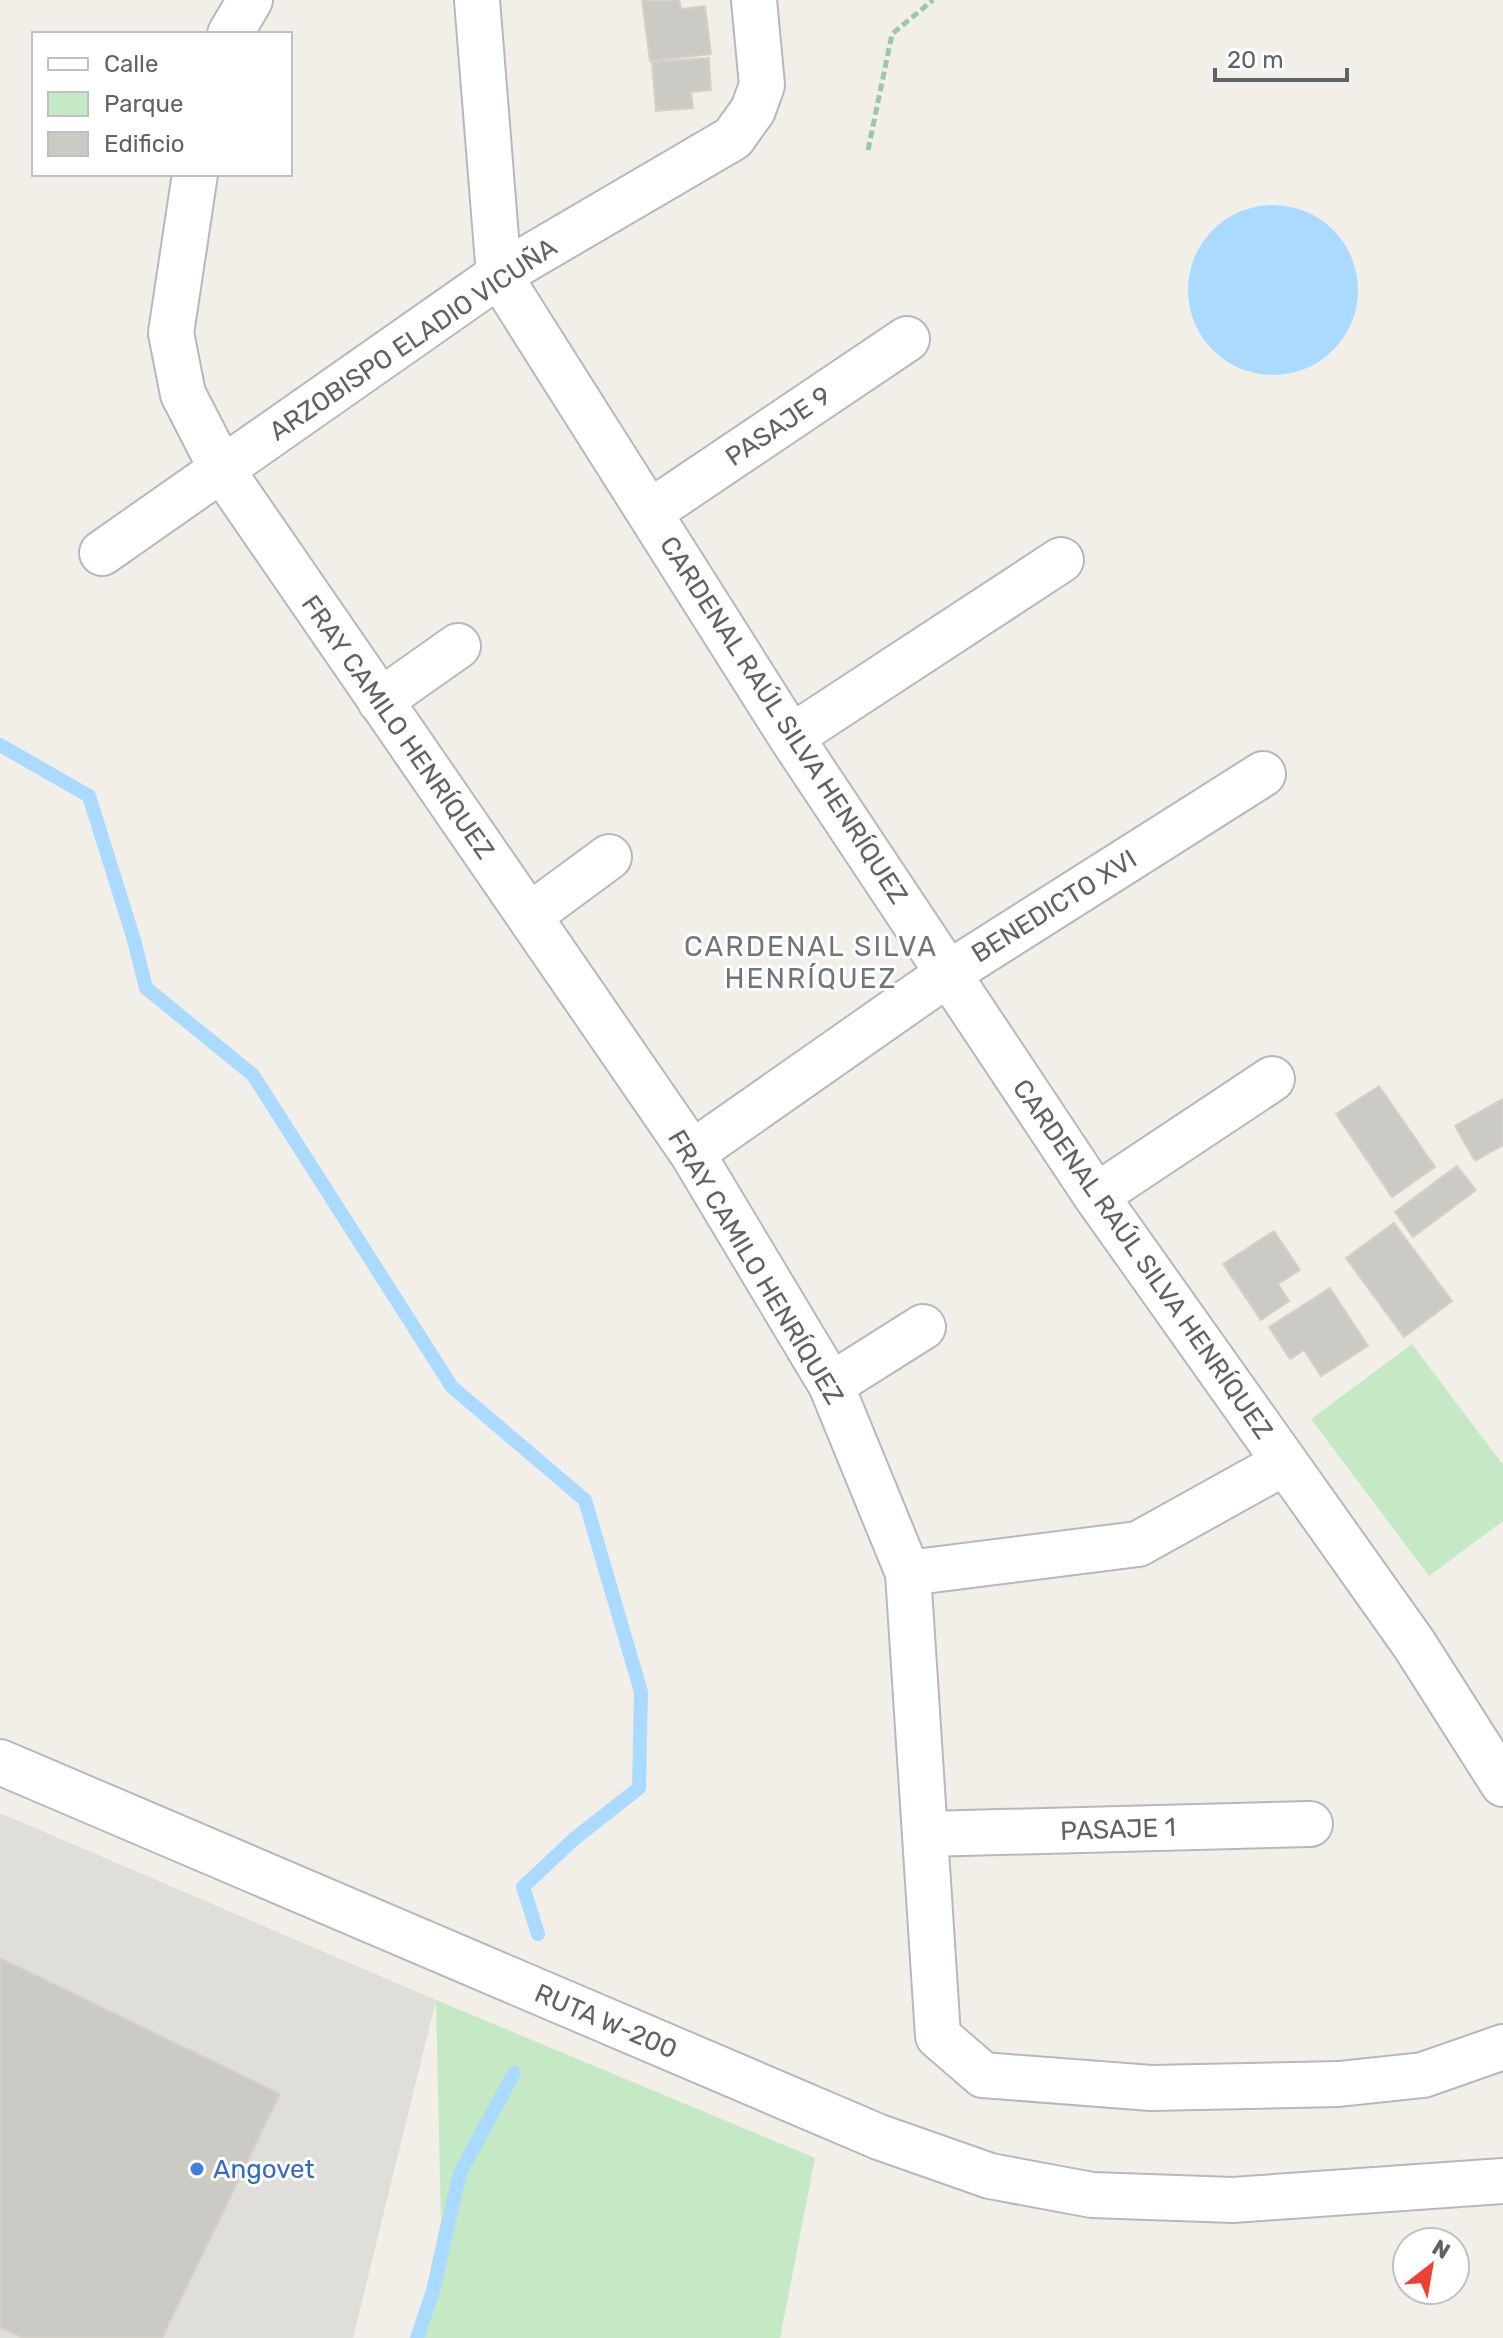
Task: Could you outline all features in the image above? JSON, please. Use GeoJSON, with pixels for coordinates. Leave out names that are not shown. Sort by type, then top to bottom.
{"type":"FeatureCollection","features":[{"type":"Feature","properties":{"kind":"street"},"geometry":{"type":"LineString","coordinates":[[231,32],[250,0]]}},
{"type":"Feature","properties":{"kind":"street","name":"CARDENAL RAÚL SILVA HENRÍQUEZ"},"geometry":{"type":"LineString","coordinates":[[477,0],[499,275],[791,737],[1096,1196],[1414,1644],[1503,1784]]}},
{"type":"Feature","properties":{"kind":"street","name":"ARZOBISPO ELADIO VICUÑA"},"geometry":{"type":"LineString","coordinates":[[102,553],[499,275],[733,138],[753,110],[762,85],[754,0]]}},
{"type":"Feature","properties":{"kind":"street","name":"FRAY CAMILO HENRÍQUEZ"},"geometry":{"type":"LineString","coordinates":[[195,176],[171,333],[183,394],[222,470],[692,1153],[831,1385],[908,1573],[938,2036],[983,2075],[1151,2088],[1339,2084],[1423,2075],[1503,2047]]}},
{"type":"Feature","properties":{"kind":"street","name":"PASAJE 9"},"geometry":{"type":"LineString","coordinates":[[650,512],[907,339]]}},
{"type":"Feature","properties":{"kind":"street"},"geometry":{"type":"LineString","coordinates":[[791,737],[1061,560]]}},
{"type":"Feature","properties":{"kind":"street"},"geometry":{"type":"LineString","coordinates":[[380,701],[458,646]]}},
{"type":"Feature","properties":{"kind":"street","name":"BENEDICTO XVI"},"geometry":{"type":"LineString","coordinates":[[692,1153],[949,973],[1263,774]]}},
{"type":"Feature","properties":{"kind":"street"},"geometry":{"type":"LineString","coordinates":[[529,916],[609,857]]}},
{"type":"Feature","properties":{"kind":"street"},"geometry":{"type":"LineString","coordinates":[[1096,1196],[1272,1079]]}},
{"type":"Feature","properties":{"kind":"street"},"geometry":{"type":"LineString","coordinates":[[831,1385],[923,1327]]}},
{"type":"Feature","properties":{"kind":"street"},"geometry":{"type":"LineString","coordinates":[[908,1573],[1138,1544],[1284,1463]]}},
{"type":"Feature","properties":{"kind":"street","name":"RUTA W-200"},"geometry":{"type":"LineString","coordinates":[[0,1762],[879,2137],[990,2176],[1092,2195],[1233,2200],[1503,2181]]}},
{"type":"Feature","properties":{"kind":"street","name":"PASAJE 1"},"geometry":{"type":"LineString","coordinates":[[926,1834],[1310,1824]]}},
{"type":"Feature","properties":{"kind":"path"},"geometry":{"type":"LineString","coordinates":[[868,150],[892,34],[933,0]]}},
{"type":"Feature","properties":{"kind":"shaded area","name":"Angovet"},"geometry":{"type":"Polygon","coordinates":[[[0,1813],[436,2000],[353,2338],[0,2338],[0,1813]]]}},
{"type":"Feature","properties":{"kind":"green space"},"geometry":{"type":"Polygon","coordinates":[[[1412,1344],[1503,1465],[1503,1521],[1429,1576],[1311,1419],[1412,1344]]]}},
{"type":"Feature","properties":{"kind":"green space"},"geometry":{"type":"Polygon","coordinates":[[[436,2000],[815,2158],[780,2338],[416,2338],[441,2221],[436,2000]]]}},
{"type":"Feature","properties":{"kind":"water"},"geometry":{"type":"Polygon","coordinates":[[[1273,205],[1306,211],[1333,230],[1352,257],[1358,290],[1352,323],[1333,350],[1306,369],[1273,375],[1240,369],[1213,350],[1194,323],[1188,290],[1194,257],[1213,230],[1240,211],[1273,205]]]}},
{"type":"Feature","properties":{"kind":"building"},"geometry":{"type":"Polygon","coordinates":[[[642,0],[679,0],[681,9],[705,6],[711,54],[650,61],[642,0]]]}},
{"type":"Feature","properties":{"kind":"building"},"geometry":{"type":"Polygon","coordinates":[[[709,58],[711,90],[691,92],[693,108],[656,111],[652,62],[709,58]]]}},
{"type":"Feature","properties":{"kind":"building"},"geometry":{"type":"Polygon","coordinates":[[[1379,1086],[1435,1167],[1392,1197],[1336,1114],[1379,1086]]]}},
{"type":"Feature","properties":{"kind":"building"},"geometry":{"type":"Polygon","coordinates":[[[1503,1099],[1503,1145],[1475,1161],[1455,1126],[1503,1099]]]}},
{"type":"Feature","properties":{"kind":"building"},"geometry":{"type":"Polygon","coordinates":[[[1457,1166],[1476,1190],[1413,1237],[1395,1212],[1457,1166]]]}},
{"type":"Feature","properties":{"kind":"building"},"geometry":{"type":"Polygon","coordinates":[[[1394,1223],[1452,1301],[1404,1337],[1346,1258],[1394,1223]]]}},
{"type":"Feature","properties":{"kind":"building"},"geometry":{"type":"Polygon","coordinates":[[[1274,1231],[1300,1270],[1278,1284],[1289,1301],[1261,1320],[1223,1264],[1274,1231]]]}},
{"type":"Feature","properties":{"kind":"building"},"geometry":{"type":"Polygon","coordinates":[[[1330,1288],[1368,1346],[1321,1376],[1304,1350],[1290,1359],[1269,1327],[1330,1288]]]}},
{"type":"Feature","properties":{"kind":"building"},"geometry":{"type":"Polygon","coordinates":[[[0,1958],[280,2094],[162,2338],[23,2338],[0,2327],[0,1958]]]}},
{"type":"Feature","properties":{"kind":"waterway"},"geometry":{"type":"LineString","coordinates":[[0,745],[89,796],[146,988],[253,1075],[452,1387],[585,1500],[641,1692],[639,1788],[574,1839],[523,1887],[538,1934]]}},
{"type":"Feature","properties":{"kind":"waterway"},"geometry":{"type":"LineString","coordinates":[[417,2338],[433,2291],[460,2173],[514,2073]]}},
{"type":"Feature","properties":{"kind":"place","name":"Angovet"},"geometry":{"type":"Point","coordinates":[197,2169]}},
{"type":"Feature","properties":{"kind":"district","name":"CARDENAL SILVA HENRÍQUEZ"},"geometry":{"type":"Point","coordinates":[811,962]}}]}
